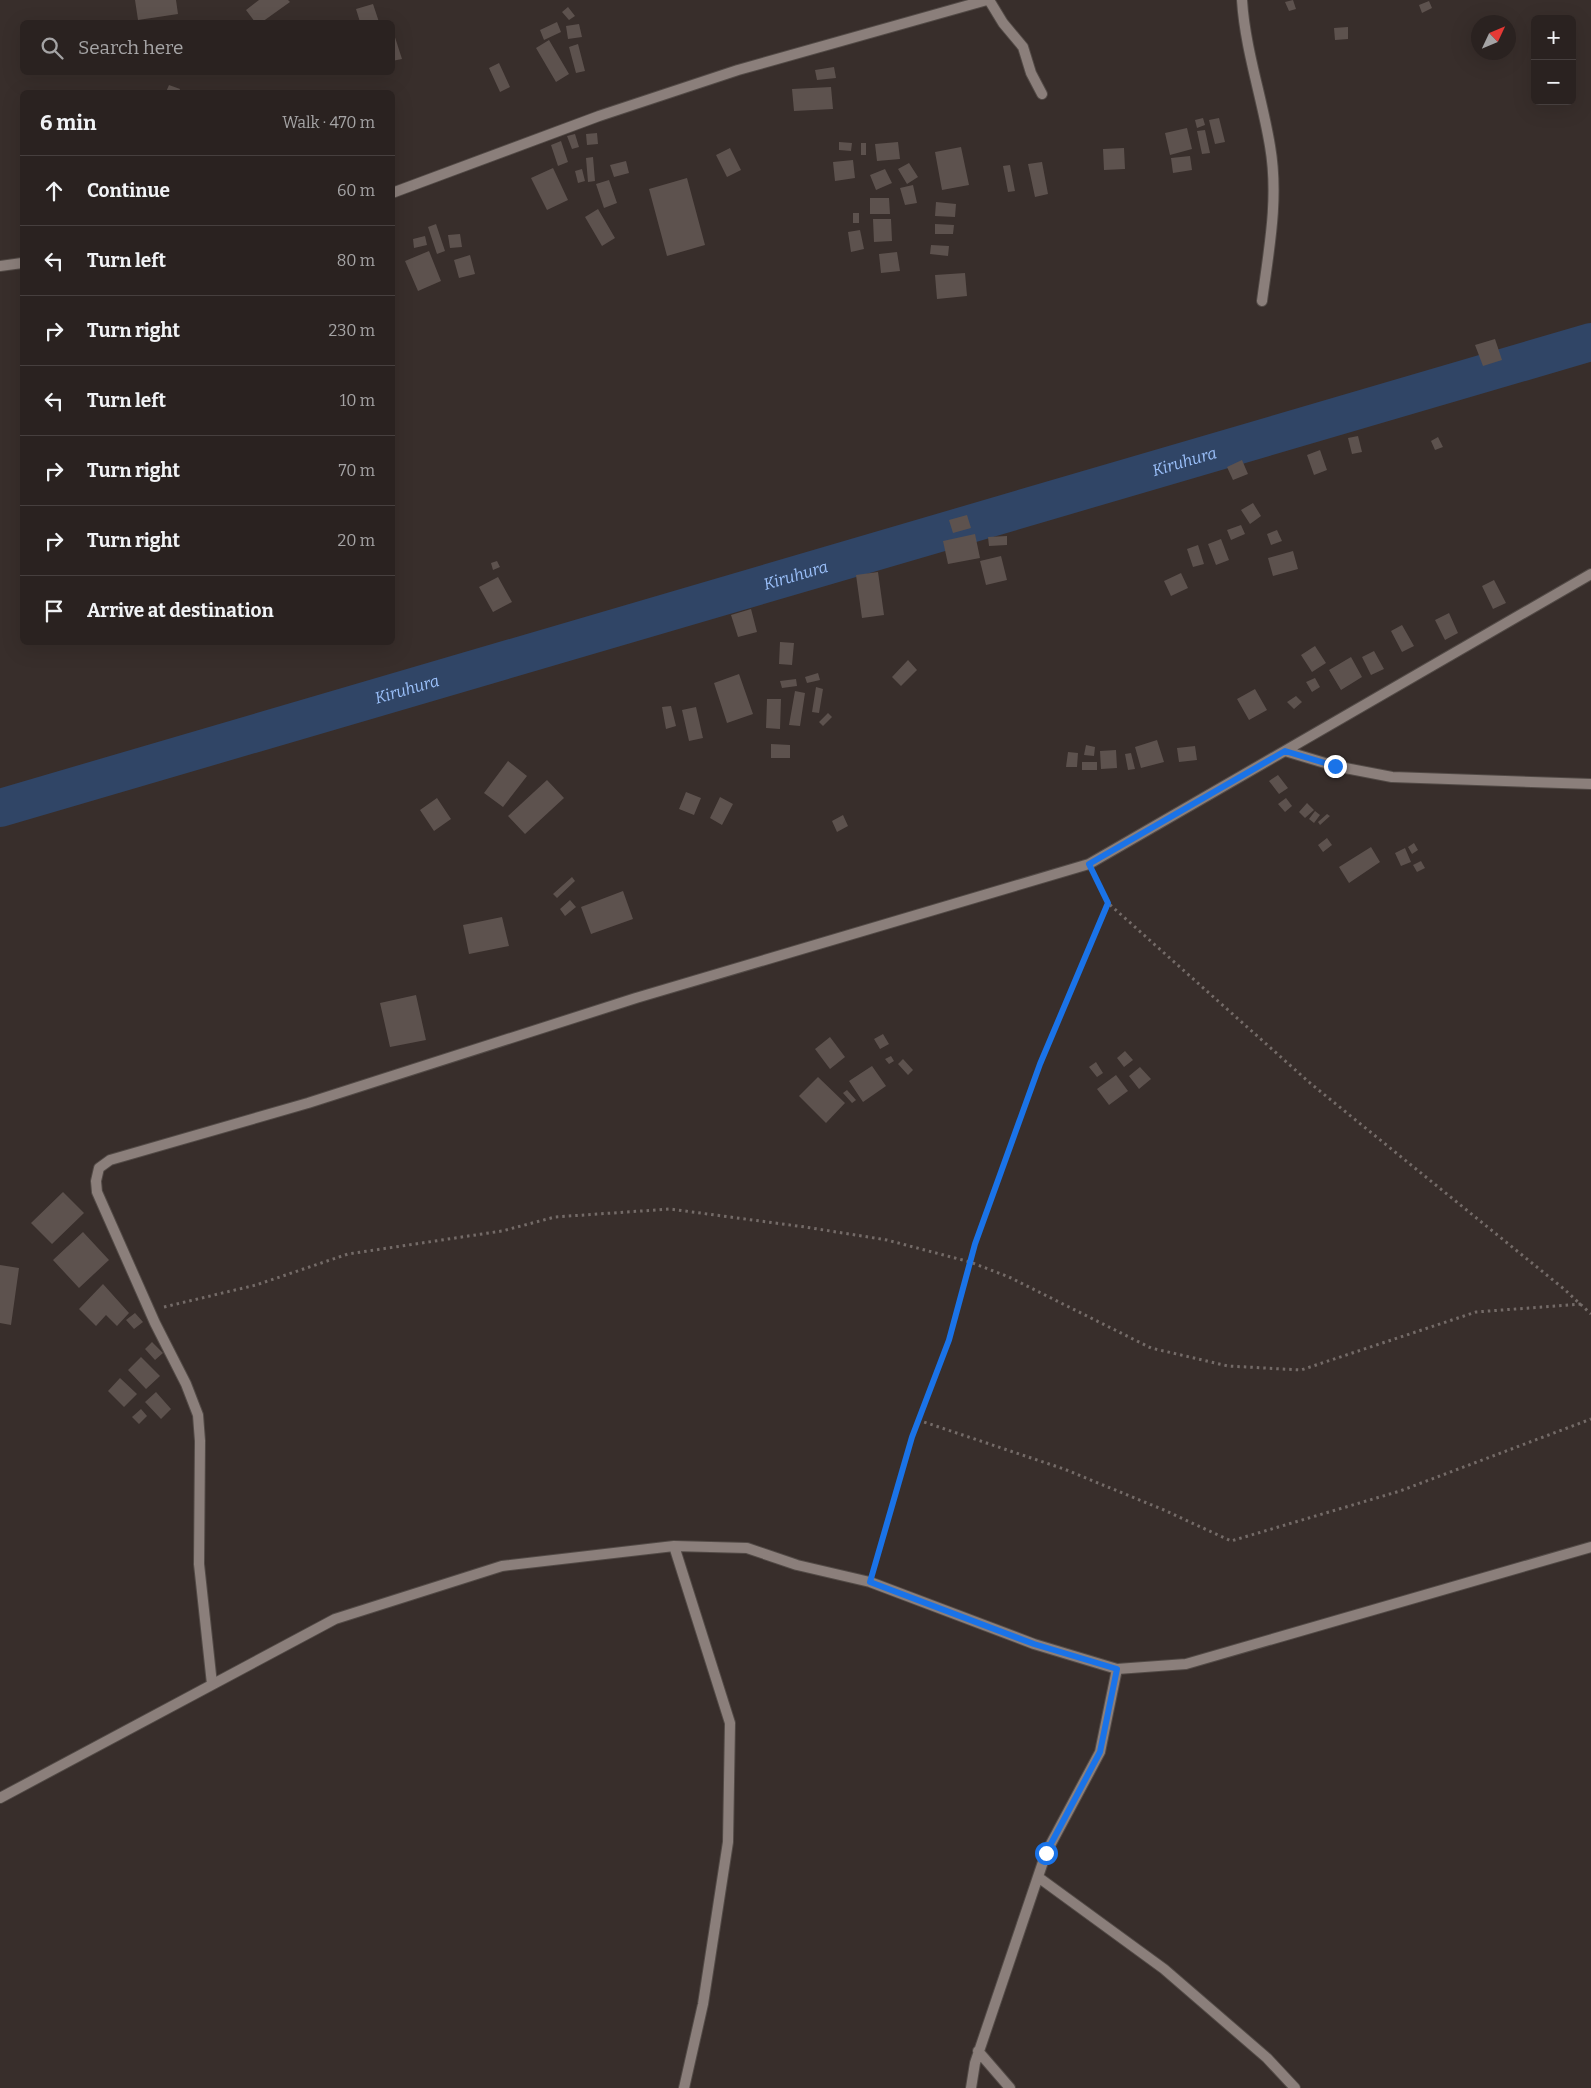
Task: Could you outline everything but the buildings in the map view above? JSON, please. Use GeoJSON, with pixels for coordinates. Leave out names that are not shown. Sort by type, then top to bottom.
{"type":"FeatureCollection","features":[{"type":"Feature","properties":{"kind":"street"},"geometry":{"type":"LineString","coordinates":[[1242,0],[1244,26],[1271,148],[1275,203],[1262,301]]}},
{"type":"Feature","properties":{"kind":"street"},"geometry":{"type":"LineString","coordinates":[[395,192],[599,116],[738,70],[983,1],[1023,47],[1031,73],[1042,94]]}},
{"type":"Feature","properties":{"kind":"street"},"geometry":{"type":"LineString","coordinates":[[0,266],[20,263]]}},
{"type":"Feature","properties":{"kind":"street"},"geometry":{"type":"LineString","coordinates":[[212,1684],[199,1564],[200,1441],[198,1415],[186,1384],[150,1310],[97,1192],[96,1181],[99,1168],[110,1160],[308,1103],[636,998],[1089,864],[1591,574]]}},
{"type":"Feature","properties":{"kind":"street"},"geometry":{"type":"LineString","coordinates":[[1285,751],[1335,766],[1392,777],[1591,784]]}},
{"type":"Feature","properties":{"kind":"street"},"geometry":{"type":"LineString","coordinates":[[674,1546],[730,1723],[728,1842],[703,2004],[684,2088]]}},
{"type":"Feature","properties":{"kind":"street"},"geometry":{"type":"LineString","coordinates":[[0,1798],[335,1619],[502,1566],[674,1546],[747,1548],[796,1565],[870,1582],[1034,1644],[1117,1669],[1186,1664],[1591,1547]]}},
{"type":"Feature","properties":{"kind":"street"},"geometry":{"type":"LineString","coordinates":[[971,2088],[978,2051],[1046,1853],[1100,1752],[1117,1669]]}},
{"type":"Feature","properties":{"kind":"street"},"geometry":{"type":"LineString","coordinates":[[1038,1876],[1164,1969],[1267,2058],[1295,2088]]}},
{"type":"Feature","properties":{"kind":"street"},"geometry":{"type":"LineString","coordinates":[[978,2051],[1010,2088]]}},
{"type":"Feature","properties":{"kind":"path"},"geometry":{"type":"LineString","coordinates":[[1089,864],[1108,903],[1310,1083],[1557,1282],[1591,1314]]}},
{"type":"Feature","properties":{"kind":"path"},"geometry":{"type":"LineString","coordinates":[[870,1582],[918,1420],[949,1340],[970,1262],[1040,1064],[1108,903]]}},
{"type":"Feature","properties":{"kind":"path"},"geometry":{"type":"LineString","coordinates":[[150,1310],[256,1285],[348,1254],[502,1231],[554,1217],[670,1209],[887,1240],[970,1262],[1009,1277],[1151,1348],[1228,1366],[1301,1370],[1476,1312],[1581,1304]]}},
{"type":"Feature","properties":{"kind":"path"},"geometry":{"type":"LineString","coordinates":[[918,1420],[1064,1469],[1164,1510],[1231,1541],[1400,1491],[1591,1419]]}},
{"type":"Feature","properties":{"kind":"waterway","name":"Kiruhura"},"geometry":{"type":"LineString","coordinates":[[0,808],[1591,342]]}},
{"type":"Feature","properties":{"kind":"route"},"geometry":{"type":"LineString","coordinates":[[1046,1853],[1100,1752],[1117,1669],[1034,1644],[870,1582],[912,1437],[949,1340],[975,1244],[1040,1064],[1108,903],[1089,864],[1285,751],[1335,766]]}}]}
